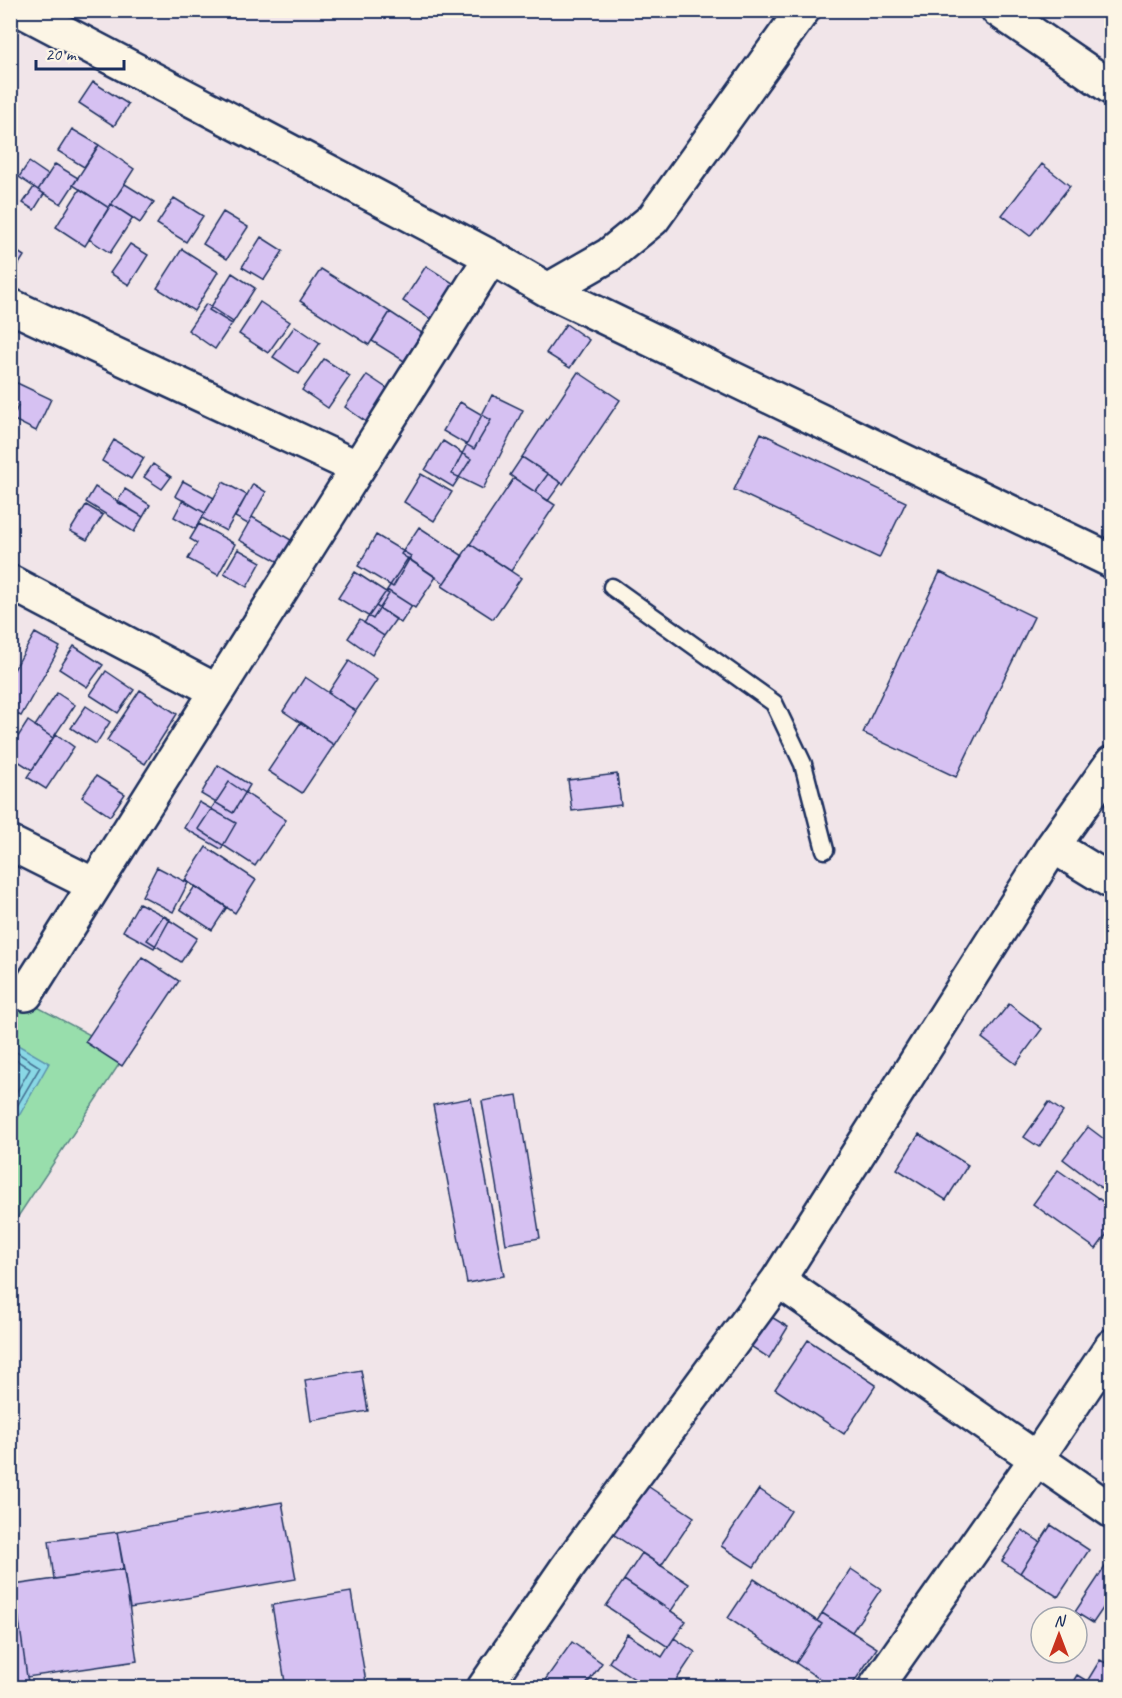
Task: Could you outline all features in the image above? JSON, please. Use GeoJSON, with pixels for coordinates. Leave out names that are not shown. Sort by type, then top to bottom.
{"type":"FeatureCollection","features":[{"type":"Feature","properties":{"kind":"street"},"geometry":{"type":"LineString","coordinates":[[10,16],[14,10]]}},
{"type":"Feature","properties":{"kind":"street"},"geometry":{"type":"LineString","coordinates":[[21,10],[491,257],[548,290],[1112,561]]}},
{"type":"Feature","properties":{"kind":"street"},"geometry":{"type":"LineString","coordinates":[[548,290],[609,255],[653,219],[803,10]]}},
{"type":"Feature","properties":{"kind":"street"},"geometry":{"type":"LineString","coordinates":[[998,10],[1112,88]]}},
{"type":"Feature","properties":{"kind":"street"},"geometry":{"type":"LineString","coordinates":[[26,994],[491,257]]}},
{"type":"Feature","properties":{"kind":"street"},"geometry":{"type":"LineString","coordinates":[[13,307],[358,468]]}},
{"type":"Feature","properties":{"kind":"street"},"geometry":{"type":"LineString","coordinates":[[10,582],[217,691]]}},
{"type":"Feature","properties":{"kind":"street"},"geometry":{"type":"LineString","coordinates":[[484,1688],[566,1569],[778,1280],[1053,846],[1112,764]]}},
{"type":"Feature","properties":{"kind":"street"},"geometry":{"type":"LineString","coordinates":[[10,843],[94,885]]}},
{"type":"Feature","properties":{"kind":"street"},"geometry":{"type":"LineString","coordinates":[[1053,846],[1112,882]]}},
{"type":"Feature","properties":{"kind":"street"},"geometry":{"type":"LineString","coordinates":[[778,1280],[1112,1511]]}},
{"type":"Feature","properties":{"kind":"street"},"geometry":{"type":"LineString","coordinates":[[875,1688],[1037,1458],[1112,1346]]}},
{"type":"Feature","properties":{"kind":"lane"},"geometry":{"type":"LineString","coordinates":[[612,587],[774,703],[803,764],[825,850]]}},
{"type":"Feature","properties":{"kind":"green space"},"geometry":{"type":"Polygon","coordinates":[[[11,993],[126,1054],[11,1227],[11,993]]]}},
{"type":"Feature","properties":{"kind":"water"},"geometry":{"type":"Polygon","coordinates":[[[11,1041],[49,1063],[11,1130],[11,1041]]]}},
{"type":"Feature","properties":{"kind":"building"},"geometry":{"type":"Polygon","coordinates":[[[93,82],[128,104],[114,126],[79,103],[93,82]]]}},
{"type":"Feature","properties":{"kind":"building"},"geometry":{"type":"Polygon","coordinates":[[[72,129],[99,145],[84,167],[58,151],[72,129]]]}},
{"type":"Feature","properties":{"kind":"building"},"geometry":{"type":"Polygon","coordinates":[[[99,145],[134,169],[109,208],[73,185],[99,145]]]}},
{"type":"Feature","properties":{"kind":"building"},"geometry":{"type":"Polygon","coordinates":[[[29,162],[48,175],[38,190],[19,177],[29,162]]]}},
{"type":"Feature","properties":{"kind":"building"},"geometry":{"type":"Polygon","coordinates":[[[55,164],[78,178],[61,204],[38,190],[55,164]]]}},
{"type":"Feature","properties":{"kind":"building"},"geometry":{"type":"Polygon","coordinates":[[[1042,164],[1070,186],[1030,236],[1002,215],[1042,164]]]}},
{"type":"Feature","properties":{"kind":"building"},"geometry":{"type":"Polygon","coordinates":[[[125,184],[154,202],[140,223],[111,204],[125,184]]]}},
{"type":"Feature","properties":{"kind":"building"},"geometry":{"type":"Polygon","coordinates":[[[34,187],[44,194],[34,210],[23,203],[34,187]]]}},
{"type":"Feature","properties":{"kind":"building"},"geometry":{"type":"Polygon","coordinates":[[[80,189],[109,208],[85,246],[56,227],[80,189]]]}},
{"type":"Feature","properties":{"kind":"building"},"geometry":{"type":"Polygon","coordinates":[[[174,198],[203,216],[186,242],[157,224],[174,198]]]}},
{"type":"Feature","properties":{"kind":"building"},"geometry":{"type":"Polygon","coordinates":[[[111,204],[133,218],[110,253],[89,239],[111,204]]]}},
{"type":"Feature","properties":{"kind":"building"},"geometry":{"type":"Polygon","coordinates":[[[223,212],[248,227],[227,259],[203,244],[223,212]]]}},
{"type":"Feature","properties":{"kind":"building"},"geometry":{"type":"Polygon","coordinates":[[[261,237],[283,251],[264,280],[242,267],[261,237]]]}},
{"type":"Feature","properties":{"kind":"building"},"geometry":{"type":"Polygon","coordinates":[[[130,244],[148,255],[129,285],[110,273],[130,244]]]}},
{"type":"Feature","properties":{"kind":"building"},"geometry":{"type":"Polygon","coordinates":[[[10,247],[24,256],[11,277],[10,277],[10,247]]]}},
{"type":"Feature","properties":{"kind":"building"},"geometry":{"type":"Polygon","coordinates":[[[182,249],[218,272],[194,311],[157,288],[182,249]]]}},
{"type":"Feature","properties":{"kind":"building"},"geometry":{"type":"Polygon","coordinates":[[[426,266],[456,285],[432,320],[403,301],[426,266]]]}},
{"type":"Feature","properties":{"kind":"building"},"geometry":{"type":"Polygon","coordinates":[[[321,269],[390,312],[369,345],[300,301],[321,269]]]}},
{"type":"Feature","properties":{"kind":"building"},"geometry":{"type":"Polygon","coordinates":[[[232,273],[255,288],[232,324],[209,310],[232,273]]]}},
{"type":"Feature","properties":{"kind":"building"},"geometry":{"type":"Polygon","coordinates":[[[260,302],[290,322],[268,353],[239,334],[260,302]]]}},
{"type":"Feature","properties":{"kind":"building"},"geometry":{"type":"Polygon","coordinates":[[[206,304],[233,322],[215,349],[188,330],[206,304]]]}},
{"type":"Feature","properties":{"kind":"building"},"geometry":{"type":"Polygon","coordinates":[[[390,312],[422,333],[404,361],[372,341],[390,312]]]}},
{"type":"Feature","properties":{"kind":"building"},"geometry":{"type":"Polygon","coordinates":[[[566,324],[589,340],[570,368],[546,353],[566,324]]]}},
{"type":"Feature","properties":{"kind":"building"},"geometry":{"type":"Polygon","coordinates":[[[295,326],[320,343],[299,374],[273,357],[295,326]]]}},
{"type":"Feature","properties":{"kind":"building"},"geometry":{"type":"Polygon","coordinates":[[[324,359],[350,376],[328,408],[302,390],[324,359]]]}},
{"type":"Feature","properties":{"kind":"building"},"geometry":{"type":"Polygon","coordinates":[[[578,372],[620,400],[563,484],[522,457],[578,372]]]}},
{"type":"Feature","properties":{"kind":"building"},"geometry":{"type":"Polygon","coordinates":[[[367,375],[394,393],[372,426],[345,407],[367,375]]]}},
{"type":"Feature","properties":{"kind":"building"},"geometry":{"type":"Polygon","coordinates":[[[15,382],[51,399],[36,431],[12,419],[18,406],[10,402],[10,391],[15,382]]]}},
{"type":"Feature","properties":{"kind":"building"},"geometry":{"type":"Polygon","coordinates":[[[492,395],[523,410],[483,489],[452,474],[492,395]]]}},
{"type":"Feature","properties":{"kind":"building"},"geometry":{"type":"Polygon","coordinates":[[[460,402],[491,420],[474,449],[443,431],[460,402]]]}},
{"type":"Feature","properties":{"kind":"building"},"geometry":{"type":"Polygon","coordinates":[[[761,433],[906,502],[879,558],[734,490],[761,433]]]}},
{"type":"Feature","properties":{"kind":"building"},"geometry":{"type":"Polygon","coordinates":[[[114,440],[144,458],[131,479],[102,461],[114,440]]]}},
{"type":"Feature","properties":{"kind":"building"},"geometry":{"type":"Polygon","coordinates":[[[443,441],[471,459],[453,487],[425,470],[443,441]]]}},
{"type":"Feature","properties":{"kind":"building"},"geometry":{"type":"Polygon","coordinates":[[[522,457],[548,474],[535,492],[510,475],[522,457]]]}},
{"type":"Feature","properties":{"kind":"building"},"geometry":{"type":"Polygon","coordinates":[[[153,464],[171,477],[162,489],[144,477],[153,464]]]}},
{"type":"Feature","properties":{"kind":"building"},"geometry":{"type":"Polygon","coordinates":[[[421,474],[452,492],[434,521],[404,502],[421,474]]]}},
{"type":"Feature","properties":{"kind":"building"},"geometry":{"type":"Polygon","coordinates":[[[548,474],[561,483],[548,501],[535,492],[548,474]]]}},
{"type":"Feature","properties":{"kind":"building"},"geometry":{"type":"Polygon","coordinates":[[[514,478],[555,505],[511,571],[470,544],[514,478]]]}},
{"type":"Feature","properties":{"kind":"building"},"geometry":{"type":"Polygon","coordinates":[[[183,481],[214,498],[205,513],[175,496],[183,481]]]}},
{"type":"Feature","properties":{"kind":"building"},"geometry":{"type":"Polygon","coordinates":[[[223,482],[247,495],[226,531],[202,518],[223,482]]]}},
{"type":"Feature","properties":{"kind":"building"},"geometry":{"type":"Polygon","coordinates":[[[253,484],[266,492],[248,524],[235,517],[253,484]]]}},
{"type":"Feature","properties":{"kind":"building"},"geometry":{"type":"Polygon","coordinates":[[[95,487],[143,517],[134,532],[86,502],[95,487]]]}},
{"type":"Feature","properties":{"kind":"building"},"geometry":{"type":"Polygon","coordinates":[[[125,489],[150,505],[143,517],[117,502],[125,489]]]}},
{"type":"Feature","properties":{"kind":"building"},"geometry":{"type":"Polygon","coordinates":[[[183,500],[205,513],[195,529],[174,517],[183,500]]]}},
{"type":"Feature","properties":{"kind":"building"},"geometry":{"type":"Polygon","coordinates":[[[86,505],[103,515],[87,540],[70,531],[86,505]]]}},
{"type":"Feature","properties":{"kind":"building"},"geometry":{"type":"Polygon","coordinates":[[[252,517],[291,540],[279,562],[239,540],[252,517]]]}},
{"type":"Feature","properties":{"kind":"building"},"geometry":{"type":"Polygon","coordinates":[[[199,524],[235,544],[218,575],[188,559],[197,543],[190,539],[199,524]]]}},
{"type":"Feature","properties":{"kind":"building"},"geometry":{"type":"Polygon","coordinates":[[[419,527],[463,556],[444,583],[401,554],[419,527]]]}},
{"type":"Feature","properties":{"kind":"building"},"geometry":{"type":"Polygon","coordinates":[[[376,535],[411,556],[393,587],[358,566],[376,535]]]}},
{"type":"Feature","properties":{"kind":"building"},"geometry":{"type":"Polygon","coordinates":[[[470,544],[521,578],[493,619],[442,586],[470,544]]]}},
{"type":"Feature","properties":{"kind":"building"},"geometry":{"type":"Polygon","coordinates":[[[238,549],[261,562],[247,587],[224,573],[238,549]]]}},
{"type":"Feature","properties":{"kind":"building"},"geometry":{"type":"Polygon","coordinates":[[[408,558],[436,577],[415,608],[387,590],[408,558]]]}},
{"type":"Feature","properties":{"kind":"building"},"geometry":{"type":"Polygon","coordinates":[[[355,572],[389,594],[373,619],[338,598],[355,572]]]}},
{"type":"Feature","properties":{"kind":"building"},"geometry":{"type":"Polygon","coordinates":[[[940,572],[1034,617],[956,777],[863,733],[940,572]]]}},
{"type":"Feature","properties":{"kind":"building"},"geometry":{"type":"Polygon","coordinates":[[[387,590],[412,606],[401,623],[376,606],[387,590]]]}},
{"type":"Feature","properties":{"kind":"building"},"geometry":{"type":"Polygon","coordinates":[[[376,606],[396,619],[384,636],[364,623],[376,606]]]}},
{"type":"Feature","properties":{"kind":"building"},"geometry":{"type":"Polygon","coordinates":[[[360,620],[384,636],[372,655],[348,638],[360,620]]]}},
{"type":"Feature","properties":{"kind":"building"},"geometry":{"type":"Polygon","coordinates":[[[35,633],[60,647],[21,716],[10,711],[10,677],[35,633]]]}},
{"type":"Feature","properties":{"kind":"building"},"geometry":{"type":"Polygon","coordinates":[[[74,646],[103,665],[87,687],[59,669],[74,646]]]}},
{"type":"Feature","properties":{"kind":"building"},"geometry":{"type":"Polygon","coordinates":[[[349,661],[377,680],[356,711],[328,693],[349,661]]]}},
{"type":"Feature","properties":{"kind":"building"},"geometry":{"type":"Polygon","coordinates":[[[106,671],[134,690],[118,713],[90,695],[106,671]]]}},
{"type":"Feature","properties":{"kind":"building"},"geometry":{"type":"Polygon","coordinates":[[[305,677],[356,711],[334,745],[283,711],[305,677]]]}},
{"type":"Feature","properties":{"kind":"building"},"geometry":{"type":"Polygon","coordinates":[[[140,690],[177,714],[145,764],[107,740],[140,690]]]}},
{"type":"Feature","properties":{"kind":"building"},"geometry":{"type":"Polygon","coordinates":[[[57,693],[75,705],[53,738],[35,726],[57,693]]]}},
{"type":"Feature","properties":{"kind":"building"},"geometry":{"type":"Polygon","coordinates":[[[86,706],[110,722],[96,744],[71,728],[86,706]]]}},
{"type":"Feature","properties":{"kind":"building"},"geometry":{"type":"Polygon","coordinates":[[[28,721],[53,738],[32,770],[10,756],[10,749],[28,721]]]}},
{"type":"Feature","properties":{"kind":"building"},"geometry":{"type":"Polygon","coordinates":[[[301,722],[334,745],[302,793],[268,771],[301,722]]]}},
{"type":"Feature","properties":{"kind":"building"},"geometry":{"type":"Polygon","coordinates":[[[56,734],[74,747],[46,789],[27,777],[56,734]]]}},
{"type":"Feature","properties":{"kind":"building"},"geometry":{"type":"Polygon","coordinates":[[[218,765],[250,785],[233,813],[201,794],[218,765]]]}},
{"type":"Feature","properties":{"kind":"building"},"geometry":{"type":"Polygon","coordinates":[[[617,774],[621,805],[572,811],[568,780],[617,774]]]}},
{"type":"Feature","properties":{"kind":"building"},"geometry":{"type":"Polygon","coordinates":[[[96,776],[125,794],[110,816],[82,797],[96,776]]]}},
{"type":"Feature","properties":{"kind":"building"},"geometry":{"type":"Polygon","coordinates":[[[229,782],[286,820],[255,866],[198,829],[229,782]]]}},
{"type":"Feature","properties":{"kind":"building"},"geometry":{"type":"Polygon","coordinates":[[[199,802],[236,823],[221,849],[184,828],[199,802]]]}},
{"type":"Feature","properties":{"kind":"building"},"geometry":{"type":"Polygon","coordinates":[[[206,847],[256,880],[235,913],[185,880],[206,847]]]}},
{"type":"Feature","properties":{"kind":"building"},"geometry":{"type":"Polygon","coordinates":[[[157,867],[188,883],[173,912],[142,896],[157,867]]]}},
{"type":"Feature","properties":{"kind":"building"},"geometry":{"type":"Polygon","coordinates":[[[195,886],[227,907],[212,930],[180,909],[195,886]]]}},
{"type":"Feature","properties":{"kind":"building"},"geometry":{"type":"Polygon","coordinates":[[[139,903],[170,919],[154,948],[123,931],[139,903]]]}},
{"type":"Feature","properties":{"kind":"building"},"geometry":{"type":"Polygon","coordinates":[[[163,916],[197,938],[181,962],[147,940],[163,916]]]}},
{"type":"Feature","properties":{"kind":"building"},"geometry":{"type":"Polygon","coordinates":[[[142,957],[179,981],[122,1066],[85,1042],[142,957]]]}},
{"type":"Feature","properties":{"kind":"building"},"geometry":{"type":"Polygon","coordinates":[[[1009,1004],[1042,1029],[1016,1064],[982,1038],[1009,1004]]]}},
{"type":"Feature","properties":{"kind":"building"},"geometry":{"type":"Polygon","coordinates":[[[517,1095],[540,1238],[506,1244],[482,1101],[517,1095]]]}},
{"type":"Feature","properties":{"kind":"building"},"geometry":{"type":"Polygon","coordinates":[[[471,1098],[504,1276],[467,1283],[433,1105],[471,1098]]]}},
{"type":"Feature","properties":{"kind":"building"},"geometry":{"type":"Polygon","coordinates":[[[1049,1102],[1063,1112],[1039,1147],[1024,1137],[1049,1102]]]}},
{"type":"Feature","properties":{"kind":"building"},"geometry":{"type":"Polygon","coordinates":[[[1088,1127],[1112,1145],[1112,1196],[1063,1159],[1088,1127]]]}},
{"type":"Feature","properties":{"kind":"building"},"geometry":{"type":"Polygon","coordinates":[[[919,1134],[968,1165],[946,1200],[897,1169],[919,1134]]]}},
{"type":"Feature","properties":{"kind":"building"},"geometry":{"type":"Polygon","coordinates":[[[1058,1170],[1112,1208],[1112,1227],[1096,1249],[1033,1204],[1058,1170]]]}},
{"type":"Feature","properties":{"kind":"building"},"geometry":{"type":"Polygon","coordinates":[[[765,1313],[788,1327],[769,1358],[746,1343],[765,1313]]]}},
{"type":"Feature","properties":{"kind":"building"},"geometry":{"type":"Polygon","coordinates":[[[808,1340],[876,1385],[844,1434],[775,1389],[808,1340]]]}},
{"type":"Feature","properties":{"kind":"building"},"geometry":{"type":"Polygon","coordinates":[[[361,1370],[368,1411],[311,1421],[305,1380],[361,1370]]]}},
{"type":"Feature","properties":{"kind":"building"},"geometry":{"type":"Polygon","coordinates":[[[646,1485],[694,1517],[661,1566],[613,1534],[646,1485]]]}},
{"type":"Feature","properties":{"kind":"building"},"geometry":{"type":"Polygon","coordinates":[[[759,1489],[791,1511],[754,1567],[721,1546],[759,1489]]]}},
{"type":"Feature","properties":{"kind":"building"},"geometry":{"type":"Polygon","coordinates":[[[282,1502],[296,1579],[130,1608],[117,1532],[282,1502]]]}},
{"type":"Feature","properties":{"kind":"building"},"geometry":{"type":"Polygon","coordinates":[[[1051,1525],[1089,1550],[1058,1597],[1020,1573],[1051,1525]]]}},
{"type":"Feature","properties":{"kind":"building"},"geometry":{"type":"Polygon","coordinates":[[[1022,1530],[1040,1542],[1020,1573],[1002,1561],[1022,1530]]]}},
{"type":"Feature","properties":{"kind":"building"},"geometry":{"type":"Polygon","coordinates":[[[117,1532],[124,1569],[54,1579],[49,1541],[117,1532]]]}},
{"type":"Feature","properties":{"kind":"building"},"geometry":{"type":"Polygon","coordinates":[[[642,1553],[689,1584],[671,1611],[624,1580],[642,1553]]]}},
{"type":"Feature","properties":{"kind":"building"},"geometry":{"type":"Polygon","coordinates":[[[1111,1558],[1112,1595],[1093,1623],[1089,1621],[1089,1605],[1080,1605],[1111,1558]]]}},
{"type":"Feature","properties":{"kind":"building"},"geometry":{"type":"Polygon","coordinates":[[[124,1569],[137,1661],[27,1677],[14,1585],[124,1569]]]}},
{"type":"Feature","properties":{"kind":"building"},"geometry":{"type":"Polygon","coordinates":[[[851,1569],[881,1589],[852,1632],[822,1613],[851,1569]]]}},
{"type":"Feature","properties":{"kind":"building"},"geometry":{"type":"Polygon","coordinates":[[[754,1579],[822,1624],[796,1663],[728,1618],[754,1579]]]}},
{"type":"Feature","properties":{"kind":"building"},"geometry":{"type":"Polygon","coordinates":[[[624,1580],[686,1621],[668,1647],[606,1606],[624,1580]]]}},
{"type":"Feature","properties":{"kind":"building"},"geometry":{"type":"Polygon","coordinates":[[[14,1585],[30,1688],[10,1688],[10,1586],[14,1585]]]}},
{"type":"Feature","properties":{"kind":"building"},"geometry":{"type":"Polygon","coordinates":[[[351,1592],[367,1688],[286,1688],[272,1605],[351,1592]]]}},
{"type":"Feature","properties":{"kind":"building"},"geometry":{"type":"Polygon","coordinates":[[[822,1613],[877,1648],[850,1688],[833,1688],[796,1663],[822,1624],[817,1621],[822,1613]]]}},
{"type":"Feature","properties":{"kind":"building"},"geometry":{"type":"Polygon","coordinates":[[[627,1634],[662,1657],[674,1638],[695,1652],[671,1688],[648,1688],[609,1662],[627,1634]]]}},
{"type":"Feature","properties":{"kind":"building"},"geometry":{"type":"Polygon","coordinates":[[[572,1642],[602,1663],[584,1688],[556,1688],[545,1680],[572,1642]]]}},
{"type":"Feature","properties":{"kind":"building"},"geometry":{"type":"Polygon","coordinates":[[[1100,1660],[1112,1666],[1112,1688],[1083,1688],[1100,1660]]]}},
{"type":"Feature","properties":{"kind":"building"},"geometry":{"type":"Polygon","coordinates":[[[1077,1675],[1087,1681],[1083,1688],[1069,1688],[1077,1675]]]}},
{"type":"Feature","properties":{"kind":"building"},"geometry":{"type":"Polygon","coordinates":[[[525,1680],[537,1688],[520,1688],[525,1680]]]}}]}
